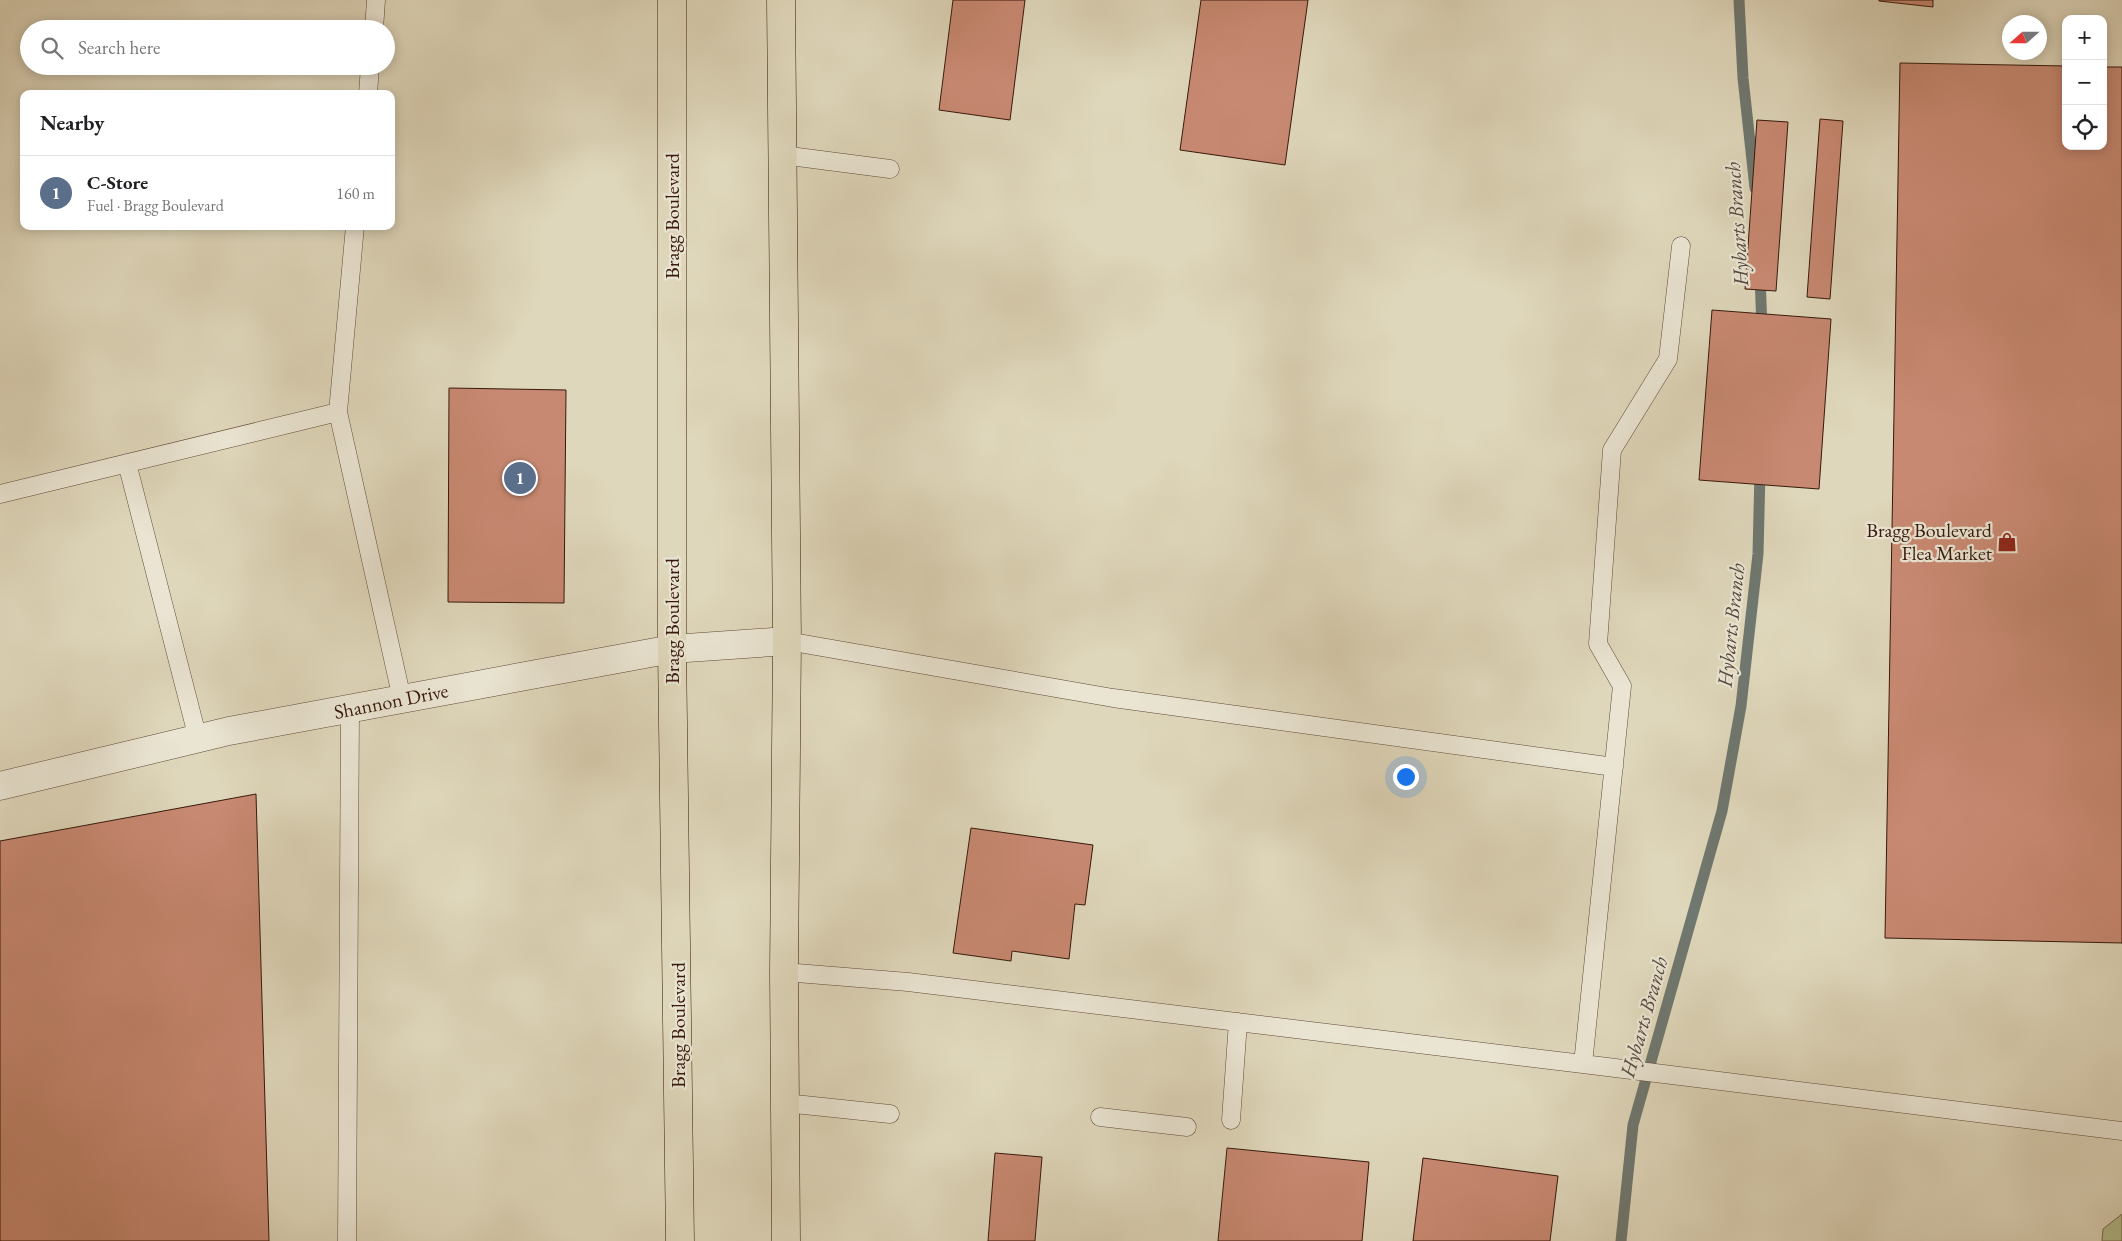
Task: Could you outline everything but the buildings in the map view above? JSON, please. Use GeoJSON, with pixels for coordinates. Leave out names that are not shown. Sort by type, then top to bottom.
{"type":"FeatureCollection","features":[{"type":"Feature","properties":{"kind":"main road","name":"Bragg Boulevard"},"geometry":{"type":"LineString","coordinates":[[672,0],[672,649],[678,974],[680,1241]]}},
{"type":"Feature","properties":{"kind":"main road"},"geometry":{"type":"LineString","coordinates":[[781,0],[787,640],[784,972],[786,1241]]}},
{"type":"Feature","properties":{"kind":"street","name":"Shannon Drive"},"geometry":{"type":"LineString","coordinates":[[0,786],[198,739],[402,699],[672,649],[787,640]]}},
{"type":"Feature","properties":{"kind":"lane"},"geometry":{"type":"LineString","coordinates":[[375,20],[376,0]]}},
{"type":"Feature","properties":{"kind":"lane"},"geometry":{"type":"LineString","coordinates":[[368,90],[369,75]]}},
{"type":"Feature","properties":{"kind":"lane"},"geometry":{"type":"LineString","coordinates":[[782,155],[890,169]]}},
{"type":"Feature","properties":{"kind":"lane"},"geometry":{"type":"LineString","coordinates":[[355,230],[338,412],[402,699]]}},
{"type":"Feature","properties":{"kind":"lane"},"geometry":{"type":"LineString","coordinates":[[1583,1064],[1622,686],[1598,644],[1612,450],[1668,359],[1681,246]]}},
{"type":"Feature","properties":{"kind":"lane"},"geometry":{"type":"LineString","coordinates":[[0,494],[338,412]]}},
{"type":"Feature","properties":{"kind":"lane"},"geometry":{"type":"LineString","coordinates":[[127,463],[198,739]]}},
{"type":"Feature","properties":{"kind":"lane"},"geometry":{"type":"LineString","coordinates":[[787,640],[1113,698],[1614,767]]}},
{"type":"Feature","properties":{"kind":"lane"},"geometry":{"type":"LineString","coordinates":[[347,1241],[350,709]]}},
{"type":"Feature","properties":{"kind":"lane"},"geometry":{"type":"LineString","coordinates":[[784,972],[908,982],[2122,1131]]}},
{"type":"Feature","properties":{"kind":"lane"},"geometry":{"type":"LineString","coordinates":[[1231,1120],[1238,1022]]}},
{"type":"Feature","properties":{"kind":"lane"},"geometry":{"type":"LineString","coordinates":[[785,1103],[890,1114]]}},
{"type":"Feature","properties":{"kind":"lane"},"geometry":{"type":"LineString","coordinates":[[1100,1116],[1187,1127]]}},
{"type":"Feature","properties":{"kind":"green space"},"geometry":{"type":"Polygon","coordinates":[[[2122,1214],[2122,1241],[2102,1241],[2103,1229],[2122,1214]]]}},
{"type":"Feature","properties":{"kind":"waterway","name":"Hybarts Branch"},"geometry":{"type":"LineString","coordinates":[[1739,0],[1743,78],[1755,188]]}},
{"type":"Feature","properties":{"kind":"waterway","name":"Hybarts Branch"},"geometry":{"type":"LineString","coordinates":[[1760,276],[1762,328]]}},
{"type":"Feature","properties":{"kind":"waterway","name":"Hybarts Branch"},"geometry":{"type":"LineString","coordinates":[[1621,1241],[1633,1125],[1722,811],[1741,706],[1758,554],[1760,471]]}},
{"type":"Feature","properties":{"kind":"place","name":"C-Store"},"geometry":{"type":"Point","coordinates":[520,478]}},
{"type":"Feature","properties":{"kind":"place","name":"Bragg Boulevard Flea Market"},"geometry":{"type":"Point","coordinates":[2007,542]}}]}
